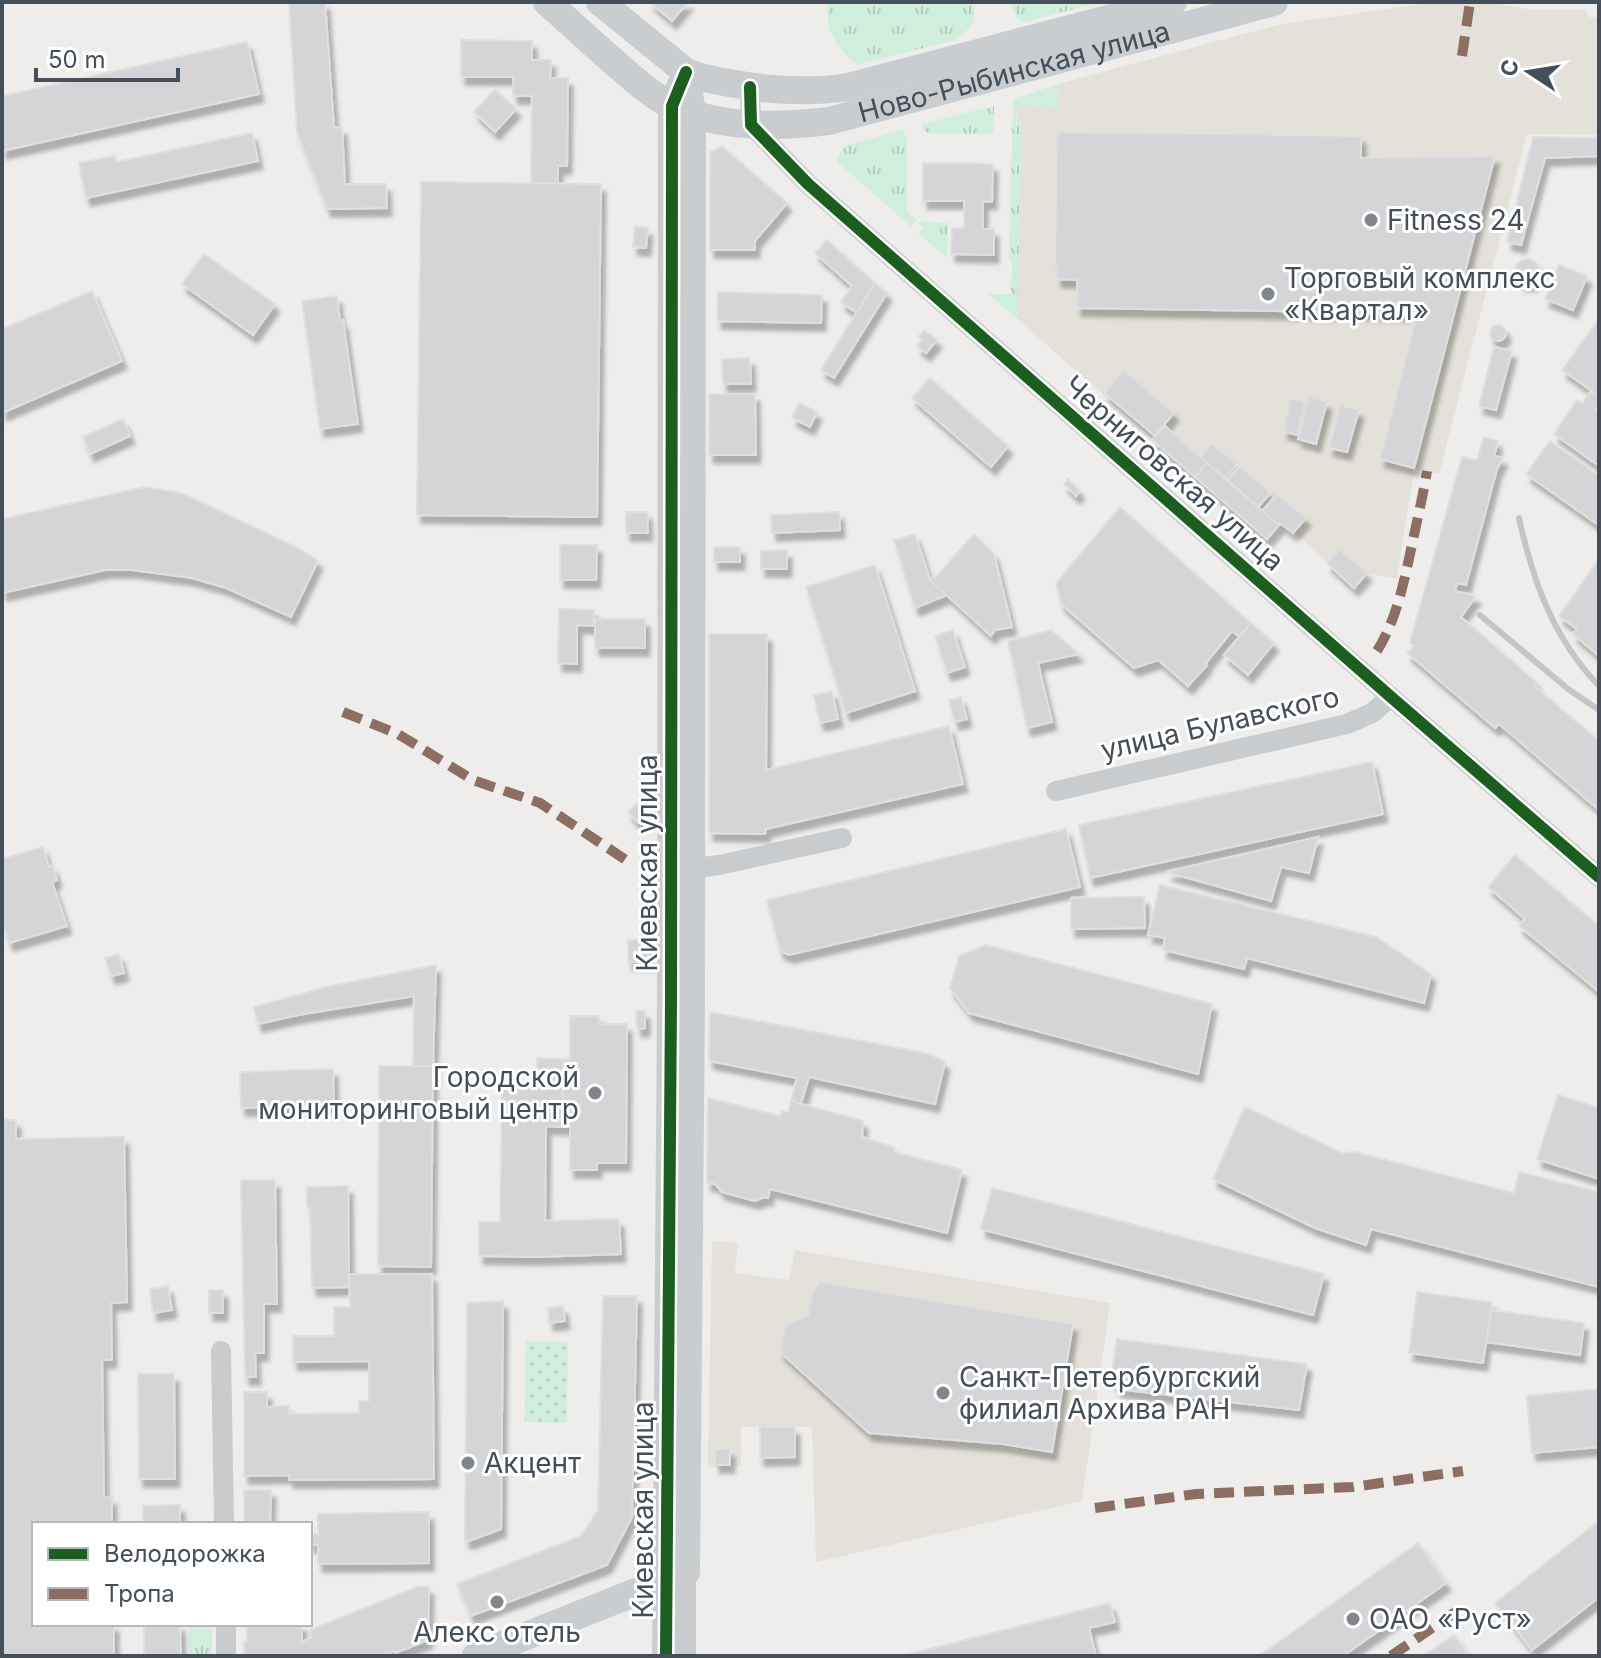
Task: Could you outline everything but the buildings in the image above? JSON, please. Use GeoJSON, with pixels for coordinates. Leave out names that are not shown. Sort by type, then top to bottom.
{"type":"FeatureCollection","features":[{"type":"Feature","properties":{"kind":"main road"},"geometry":{"type":"LineString","coordinates":[[547,2],[627,73],[682,109],[717,120],[751,125]]}},
{"type":"Feature","properties":{"kind":"main road"},"geometry":{"type":"LineString","coordinates":[[600,2],[686,72],[700,78],[750,87]]}},
{"type":"Feature","properties":{"kind":"main road","name":"Ново-Рыбинская улица"},"geometry":{"type":"LineString","coordinates":[[750,87],[795,92],[848,87],[1173,2]]}},
{"type":"Feature","properties":{"kind":"main road","name":"Ново-Рыбинская улица"},"geometry":{"type":"LineString","coordinates":[[751,125],[790,126],[829,121],[1274,2]]}},
{"type":"Feature","properties":{"kind":"main road","name":"Киевская улица"},"geometry":{"type":"LineString","coordinates":[[666,1656],[676,1576],[682,870],[682,109],[686,72]]}},
{"type":"Feature","properties":{"kind":"main road"},"geometry":{"type":"LineString","coordinates":[[476,1656],[676,1576]]}},
{"type":"Feature","properties":{"kind":"street"},"geometry":{"type":"LineString","coordinates":[[750,87],[751,125]]}},
{"type":"Feature","properties":{"kind":"street","name":"Черниговская улица"},"geometry":{"type":"LineString","coordinates":[[751,125],[812,189],[1599,877]]}},
{"type":"Feature","properties":{"kind":"street","name":"улица Булавского"},"geometry":{"type":"LineString","coordinates":[[1056,791],[1347,724],[1372,713],[1391,697]]}},
{"type":"Feature","properties":{"kind":"street"},"geometry":{"type":"LineString","coordinates":[[682,870],[842,838]]}},
{"type":"Feature","properties":{"kind":"street"},"geometry":{"type":"LineString","coordinates":[[221,1351],[224,1522]]}},
{"type":"Feature","properties":{"kind":"street","name":"Киевская улица"},"geometry":{"type":"LineString","coordinates":[[676,1576],[686,1656]]}},
{"type":"Feature","properties":{"kind":"street"},"geometry":{"type":"LineString","coordinates":[[226,1626],[226,1656]]}},
{"type":"Feature","properties":{"kind":"shaded area"},"geometry":{"type":"Polygon","coordinates":[[[1437,2],[1486,2],[1533,10],[1586,10],[1588,17],[1599,17],[1599,135],[1527,134],[1439,474],[1414,469],[1397,579],[1367,573],[1354,588],[1281,523],[1267,539],[1015,317],[1017,106],[1057,107],[1058,84],[1282,24],[1437,2]]]}},
{"type":"Feature","properties":{"kind":"shaded area"},"geometry":{"type":"Polygon","coordinates":[[[712,1241],[738,1243],[735,1273],[789,1280],[795,1250],[1110,1303],[1082,1501],[816,1562],[812,1427],[741,1427],[741,1466],[708,1467],[712,1241]]]}},
{"type":"Feature","properties":{"kind":"green space"},"geometry":{"type":"Polygon","coordinates":[[[829,2],[973,2],[974,14],[968,28],[955,40],[857,65],[833,38],[827,12],[829,2]]]}},
{"type":"Feature","properties":{"kind":"green space"},"geometry":{"type":"Polygon","coordinates":[[[1010,2],[1101,2],[1025,22],[1018,20],[1010,2]]]}},
{"type":"Feature","properties":{"kind":"green space"},"geometry":{"type":"Polygon","coordinates":[[[1058,84],[1057,107],[1017,106],[1016,122],[1022,126],[1015,317],[988,294],[1011,294],[1013,99],[1058,84]]]}},
{"type":"Feature","properties":{"kind":"green space"},"geometry":{"type":"Polygon","coordinates":[[[994,106],[992,134],[928,133],[923,129],[922,124],[994,106]]]}},
{"type":"Feature","properties":{"kind":"green space"},"geometry":{"type":"Polygon","coordinates":[[[902,130],[907,138],[907,212],[917,219],[911,227],[837,159],[844,146],[902,130]]]}},
{"type":"Feature","properties":{"kind":"green space"},"geometry":{"type":"Polygon","coordinates":[[[918,223],[948,223],[947,258],[918,233],[923,228],[918,223]]]}},
{"type":"Feature","properties":{"kind":"green space"},"geometry":{"type":"Polygon","coordinates":[[[526,1341],[568,1342],[567,1423],[525,1422],[526,1341]]]}},
{"type":"Feature","properties":{"kind":"green space"},"geometry":{"type":"Polygon","coordinates":[[[189,1626],[207,1626],[212,1631],[212,1656],[189,1656],[189,1626]]]}},
{"type":"Feature","properties":{"kind":"railway"},"geometry":{"type":"LineString","coordinates":[[1519,518],[1547,608],[1569,648],[1599,686]]}},
{"type":"Feature","properties":{"kind":"railway"},"geometry":{"type":"LineString","coordinates":[[1480,615],[1568,689],[1599,710]]}},
{"type":"Feature","properties":{"kind":"marked path"},"geometry":{"type":"LineString","coordinates":[[1462,56],[1470,2]]}},
{"type":"Feature","properties":{"kind":"marked path"},"geometry":{"type":"LineString","coordinates":[[1377,651],[1399,600],[1427,471]]}},
{"type":"Feature","properties":{"kind":"marked path"},"geometry":{"type":"LineString","coordinates":[[343,712],[398,734],[473,780],[540,803],[632,864]]}},
{"type":"Feature","properties":{"kind":"marked path"},"geometry":{"type":"LineString","coordinates":[[1095,1508],[1196,1494],[1353,1487],[1463,1471]]}},
{"type":"Feature","properties":{"kind":"marked path"},"geometry":{"type":"LineString","coordinates":[[1391,1656],[1463,1607]]}},
{"type":"Feature","properties":{"kind":"cycle path"},"geometry":{"type":"LineString","coordinates":[[666,1656],[671,1001],[672,106],[686,72]]}},
{"type":"Feature","properties":{"kind":"cycle path"},"geometry":{"type":"LineString","coordinates":[[750,87],[751,125],[808,184],[1599,877]]}},
{"type":"Feature","properties":{"kind":"place","name":"Fitness 24"},"geometry":{"type":"Point","coordinates":[1371,220]}},
{"type":"Feature","properties":{"kind":"place","name":"Торговый комплекс «Квартал»"},"geometry":{"type":"Point","coordinates":[1268,294]}},
{"type":"Feature","properties":{"kind":"place","name":"Городской мониторинговый центр"},"geometry":{"type":"Point","coordinates":[595,1093]}},
{"type":"Feature","properties":{"kind":"place","name":"Санкт-Петербургский филиал Архива РАН"},"geometry":{"type":"Point","coordinates":[943,1393]}},
{"type":"Feature","properties":{"kind":"place","name":"Акцент"},"geometry":{"type":"Point","coordinates":[468,1463]}},
{"type":"Feature","properties":{"kind":"place","name":"Алекс отель"},"geometry":{"type":"Point","coordinates":[497,1602]}},
{"type":"Feature","properties":{"kind":"place","name":"ОАО «Руст»"},"geometry":{"type":"Point","coordinates":[1353,1619]}}]}
